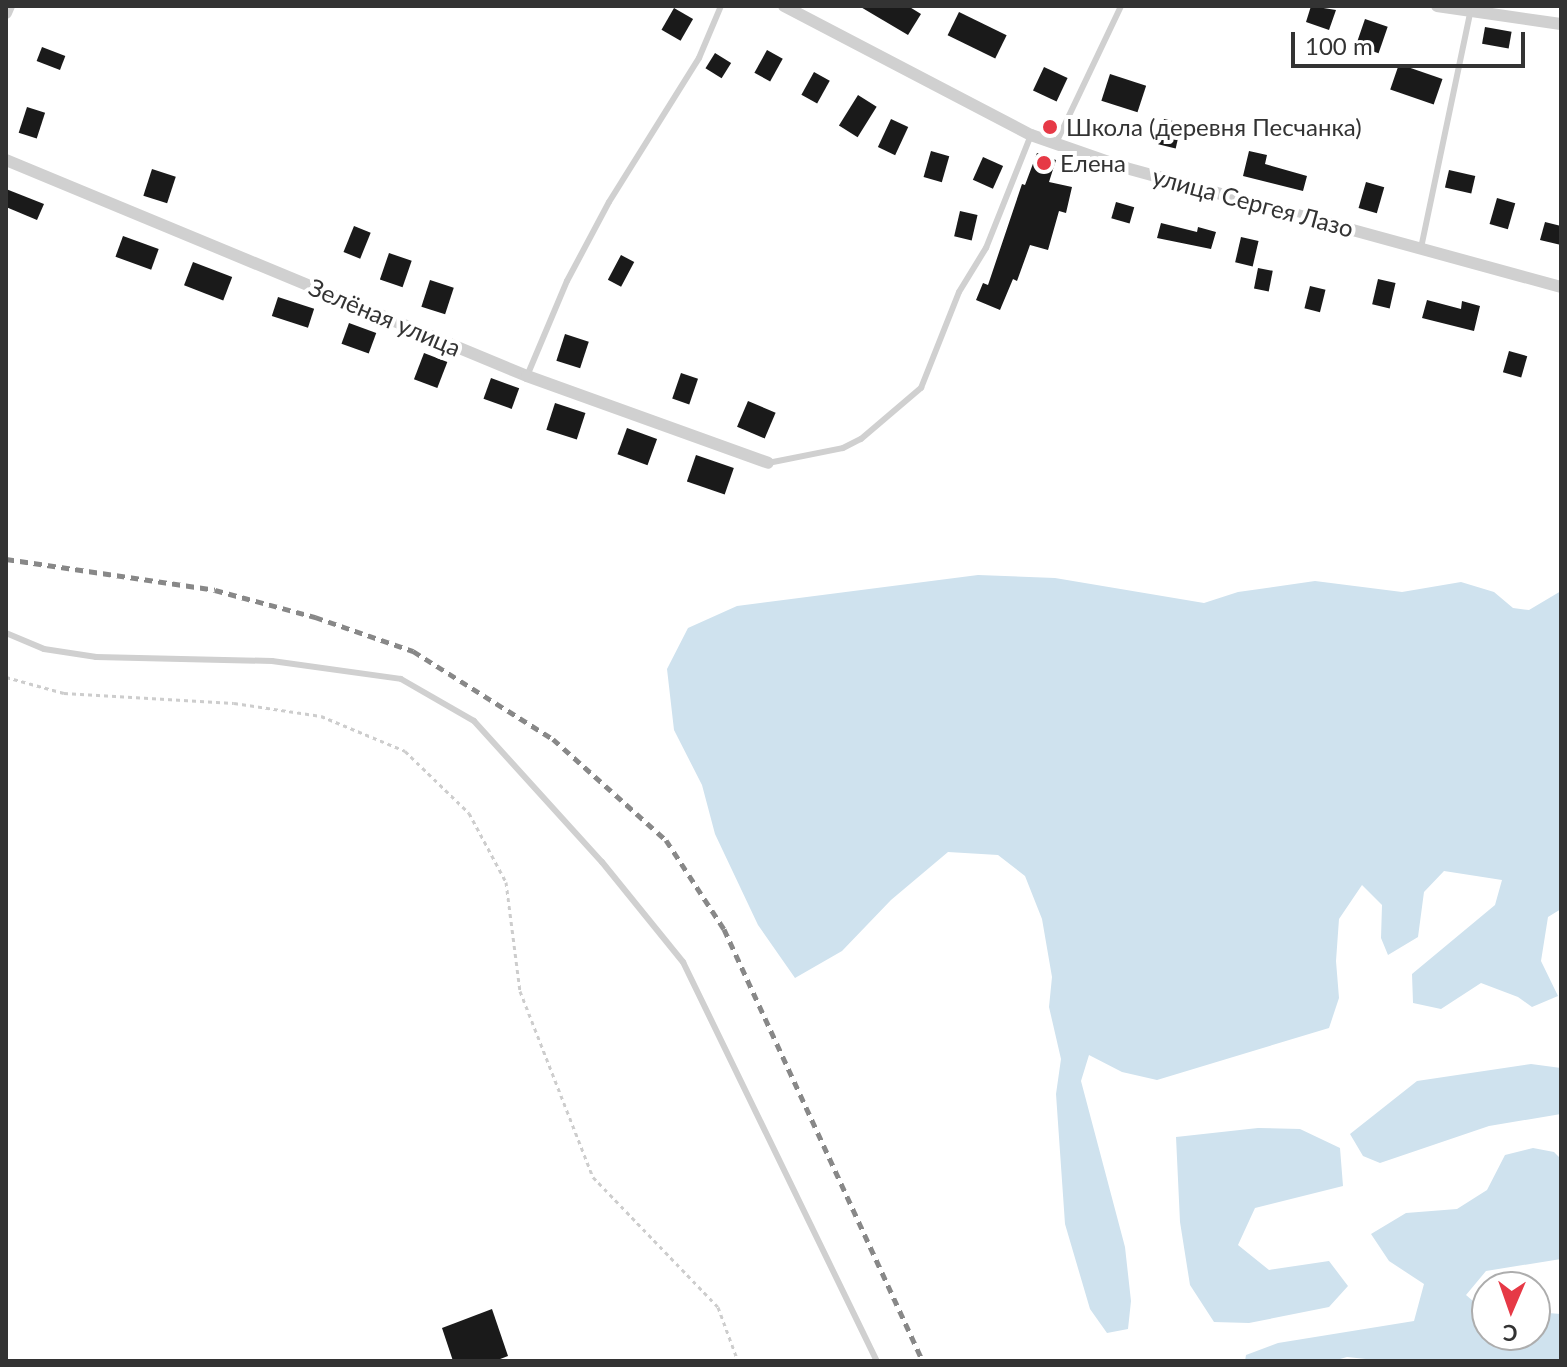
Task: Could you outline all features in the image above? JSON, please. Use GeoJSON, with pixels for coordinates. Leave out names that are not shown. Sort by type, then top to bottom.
{"type":"FeatureCollection","features":[{"type":"Feature","properties":{"kind":"street"},"geometry":{"type":"LineString","coordinates":[[6,13],[9,6]]}},
{"type":"Feature","properties":{"kind":"street","name":"улица Сергея Лазо"},"geometry":{"type":"LineString","coordinates":[[784,6],[1031,135],[1126,168],[1561,287]]}},
{"type":"Feature","properties":{"kind":"street"},"geometry":{"type":"LineString","coordinates":[[1437,6],[1470,13],[1507,13],[1561,24]]}},
{"type":"Feature","properties":{"kind":"street","name":"Зелёная улица"},"geometry":{"type":"LineString","coordinates":[[6,160],[527,376],[768,463]]}},
{"type":"Feature","properties":{"kind":"lane"},"geometry":{"type":"LineString","coordinates":[[527,376],[560,295],[609,202],[699,58],[721,6]]}},
{"type":"Feature","properties":{"kind":"lane"},"geometry":{"type":"LineString","coordinates":[[1056,143],[1121,6]]}},
{"type":"Feature","properties":{"kind":"lane"},"geometry":{"type":"LineString","coordinates":[[1421,248],[1470,13]]}},
{"type":"Feature","properties":{"kind":"lane"},"geometry":{"type":"LineString","coordinates":[[768,463],[843,448],[861,439],[921,388],[959,292],[986,248],[1031,135]]}},
{"type":"Feature","properties":{"kind":"lane"},"geometry":{"type":"LineString","coordinates":[[6,633],[44,649],[96,657],[272,661],[401,679],[474,721],[602,862],[683,962],[877,1361]]}},
{"type":"Feature","properties":{"kind":"path"},"geometry":{"type":"LineString","coordinates":[[6,677],[64,693],[234,703],[321,716],[405,751],[469,813],[506,882],[520,991],[593,1177],[718,1307],[738,1361]]}},
{"type":"Feature","properties":{"kind":"water"},"geometry":{"type":"Polygon","coordinates":[[[978,575],[1055,578],[1204,603],[1238,592],[1315,581],[1402,592],[1461,582],[1494,592],[1513,608],[1529,610],[1561,591],[1561,909],[1548,917],[1541,961],[1558,996],[1532,1007],[1518,997],[1481,983],[1441,1009],[1413,1003],[1412,974],[1495,905],[1502,880],[1444,871],[1424,892],[1418,937],[1388,955],[1381,938],[1382,905],[1362,885],[1339,919],[1336,961],[1339,998],[1329,1028],[1157,1080],[1122,1072],[1089,1055],[1081,1081],[1125,1247],[1131,1301],[1128,1329],[1107,1333],[1090,1309],[1065,1224],[1056,1094],[1061,1059],[1049,1007],[1052,977],[1042,919],[1025,876],[998,855],[948,852],[891,900],[842,951],[795,978],[758,925],[715,834],[702,785],[674,730],[667,669],[688,628],[737,606],[978,575]]]}},
{"type":"Feature","properties":{"kind":"water"},"geometry":{"type":"Polygon","coordinates":[[[1531,1064],[1561,1068],[1561,1114],[1489,1126],[1380,1163],[1363,1156],[1350,1134],[1417,1081],[1531,1064]]]}},
{"type":"Feature","properties":{"kind":"water"},"geometry":{"type":"Polygon","coordinates":[[[1258,1128],[1300,1129],[1340,1148],[1343,1186],[1255,1208],[1238,1245],[1269,1270],[1329,1261],[1348,1286],[1329,1307],[1249,1323],[1214,1322],[1190,1285],[1180,1222],[1176,1137],[1258,1128]]]}},
{"type":"Feature","properties":{"kind":"water"},"geometry":{"type":"Polygon","coordinates":[[[1533,1148],[1554,1152],[1561,1159],[1561,1259],[1471,1271],[1471,1289],[1466,1295],[1471,1299],[1471,1351],[1551,1351],[1551,1313],[1561,1314],[1561,1361],[1385,1361],[1347,1357],[1333,1361],[1245,1361],[1246,1355],[1278,1343],[1414,1321],[1424,1284],[1389,1261],[1371,1234],[1406,1213],[1457,1209],[1487,1190],[1505,1155],[1533,1148]]]}},
{"type":"Feature","properties":{"kind":"building"},"geometry":{"type":"Polygon","coordinates":[[[859,6],[908,6],[921,14],[908,35],[859,6]]]}},
{"type":"Feature","properties":{"kind":"building"},"geometry":{"type":"Polygon","coordinates":[[[1311,6],[1336,10],[1329,30],[1306,22],[1311,6]]]}},
{"type":"Feature","properties":{"kind":"building"},"geometry":{"type":"Polygon","coordinates":[[[674,8],[693,19],[681,41],[662,30],[674,8]]]}},
{"type":"Feature","properties":{"kind":"building"},"geometry":{"type":"Polygon","coordinates":[[[959,12],[1007,35],[995,59],[948,35],[959,12]]]}},
{"type":"Feature","properties":{"kind":"building"},"geometry":{"type":"Polygon","coordinates":[[[1365,19],[1388,27],[1379,53],[1356,45],[1365,19]]]}},
{"type":"Feature","properties":{"kind":"building"},"geometry":{"type":"Polygon","coordinates":[[[1485,27],[1512,32],[1509,48],[1482,44],[1485,27]]]}},
{"type":"Feature","properties":{"kind":"building"},"geometry":{"type":"Polygon","coordinates":[[[42,47],[65,56],[60,70],[37,61],[42,47]]]}},
{"type":"Feature","properties":{"kind":"building"},"geometry":{"type":"Polygon","coordinates":[[[767,50],[783,59],[770,81],[754,73],[767,50]]]}},
{"type":"Feature","properties":{"kind":"building"},"geometry":{"type":"Polygon","coordinates":[[[715,53],[731,63],[722,78],[705,68],[715,53]]]}},
{"type":"Feature","properties":{"kind":"building"},"geometry":{"type":"Polygon","coordinates":[[[1399,64],[1442,79],[1434,105],[1390,90],[1399,64]]]}},
{"type":"Feature","properties":{"kind":"building"},"geometry":{"type":"Polygon","coordinates":[[[1044,67],[1068,78],[1057,102],[1033,91],[1044,67]]]}},
{"type":"Feature","properties":{"kind":"building"},"geometry":{"type":"Polygon","coordinates":[[[814,72],[830,81],[817,103],[801,95],[814,72]]]}},
{"type":"Feature","properties":{"kind":"building"},"geometry":{"type":"Polygon","coordinates":[[[1110,74],[1146,86],[1137,112],[1101,101],[1110,74]]]}},
{"type":"Feature","properties":{"kind":"building"},"geometry":{"type":"Polygon","coordinates":[[[858,95],[877,107],[858,137],[839,126],[858,95]]]}},
{"type":"Feature","properties":{"kind":"building"},"geometry":{"type":"Polygon","coordinates":[[[27,107],[45,113],[37,139],[19,133],[27,107]]]}},
{"type":"Feature","properties":{"kind":"building"},"geometry":{"type":"Polygon","coordinates":[[[891,119],[908,127],[895,155],[878,147],[891,119]]]}},
{"type":"Feature","properties":{"kind":"building"},"geometry":{"type":"Polygon","coordinates":[[[1164,119],[1182,123],[1176,148],[1158,144],[1164,119]]]}},
{"type":"Feature","properties":{"kind":"building"},"geometry":{"type":"Polygon","coordinates":[[[931,151],[949,156],[942,182],[924,177],[931,151]]]}},
{"type":"Feature","properties":{"kind":"building"},"geometry":{"type":"Polygon","coordinates":[[[1249,151],[1267,155],[1265,164],[1307,176],[1303,191],[1243,176],[1249,151]]]}},
{"type":"Feature","properties":{"kind":"building"},"geometry":{"type":"Polygon","coordinates":[[[1037,153],[1056,160],[1049,182],[1072,187],[1066,213],[1059,211],[1048,250],[1030,245],[1017,281],[1013,279],[1000,310],[976,300],[983,283],[988,285],[1022,184],[1025,185],[1037,153]]]}},
{"type":"Feature","properties":{"kind":"building"},"geometry":{"type":"Polygon","coordinates":[[[983,157],[1003,166],[993,189],[973,180],[983,157]]]}},
{"type":"Feature","properties":{"kind":"building"},"geometry":{"type":"Polygon","coordinates":[[[152,169],[176,177],[167,203],[143,196],[152,169]]]}},
{"type":"Feature","properties":{"kind":"building"},"geometry":{"type":"Polygon","coordinates":[[[1449,170],[1475,176],[1471,194],[1445,188],[1449,170]]]}},
{"type":"Feature","properties":{"kind":"building"},"geometry":{"type":"Polygon","coordinates":[[[1366,182],[1384,187],[1377,213],[1359,208],[1366,182]]]}},
{"type":"Feature","properties":{"kind":"building"},"geometry":{"type":"Polygon","coordinates":[[[6,189],[44,204],[37,220],[6,207],[6,189]]]}},
{"type":"Feature","properties":{"kind":"building"},"geometry":{"type":"Polygon","coordinates":[[[1497,198],[1515,203],[1508,229],[1490,224],[1497,198]]]}},
{"type":"Feature","properties":{"kind":"building"},"geometry":{"type":"Polygon","coordinates":[[[1116,202],[1134,207],[1130,224],[1111,218],[1116,202]]]}},
{"type":"Feature","properties":{"kind":"building"},"geometry":{"type":"Polygon","coordinates":[[[960,211],[978,215],[972,240],[954,236],[960,211]]]}},
{"type":"Feature","properties":{"kind":"building"},"geometry":{"type":"Polygon","coordinates":[[[1545,222],[1561,226],[1561,245],[1540,240],[1545,222]]]}},
{"type":"Feature","properties":{"kind":"building"},"geometry":{"type":"Polygon","coordinates":[[[1161,223],[1197,232],[1198,227],[1216,232],[1211,249],[1157,238],[1161,223]]]}},
{"type":"Feature","properties":{"kind":"building"},"geometry":{"type":"Polygon","coordinates":[[[354,226],[371,233],[360,259],[344,252],[354,226]]]}},
{"type":"Feature","properties":{"kind":"building"},"geometry":{"type":"Polygon","coordinates":[[[123,236],[159,249],[151,270],[115,257],[123,236]]]}},
{"type":"Feature","properties":{"kind":"building"},"geometry":{"type":"Polygon","coordinates":[[[1241,237],[1259,241],[1253,266],[1235,262],[1241,237]]]}},
{"type":"Feature","properties":{"kind":"building"},"geometry":{"type":"Polygon","coordinates":[[[389,253],[412,261],[403,287],[380,279],[389,253]]]}},
{"type":"Feature","properties":{"kind":"building"},"geometry":{"type":"Polygon","coordinates":[[[621,255],[634,262],[621,287],[608,280],[621,255]]]}},
{"type":"Feature","properties":{"kind":"building"},"geometry":{"type":"Polygon","coordinates":[[[193,262],[232,277],[223,300],[184,285],[193,262]]]}},
{"type":"Feature","properties":{"kind":"building"},"geometry":{"type":"Polygon","coordinates":[[[1258,268],[1273,271],[1269,291],[1254,289],[1258,268]]]}},
{"type":"Feature","properties":{"kind":"building"},"geometry":{"type":"Polygon","coordinates":[[[1378,279],[1396,283],[1390,308],[1372,304],[1378,279]]]}},
{"type":"Feature","properties":{"kind":"building"},"geometry":{"type":"Polygon","coordinates":[[[430,280],[454,288],[445,314],[421,307],[430,280]]]}},
{"type":"Feature","properties":{"kind":"building"},"geometry":{"type":"Polygon","coordinates":[[[1310,286],[1326,290],[1320,312],[1304,308],[1310,286]]]}},
{"type":"Feature","properties":{"kind":"building"},"geometry":{"type":"Polygon","coordinates":[[[278,297],[314,309],[308,328],[272,316],[278,297]]]}},
{"type":"Feature","properties":{"kind":"building"},"geometry":{"type":"Polygon","coordinates":[[[1427,300],[1461,309],[1462,301],[1480,306],[1474,331],[1422,318],[1427,300]]]}},
{"type":"Feature","properties":{"kind":"building"},"geometry":{"type":"Polygon","coordinates":[[[349,323],[376,333],[369,354],[341,344],[349,323]]]}},
{"type":"Feature","properties":{"kind":"building"},"geometry":{"type":"Polygon","coordinates":[[[565,334],[589,342],[580,368],[556,361],[565,334]]]}},
{"type":"Feature","properties":{"kind":"building"},"geometry":{"type":"Polygon","coordinates":[[[1509,351],[1527,356],[1521,377],[1503,372],[1509,351]]]}},
{"type":"Feature","properties":{"kind":"building"},"geometry":{"type":"Polygon","coordinates":[[[424,353],[447,362],[437,388],[414,379],[424,353]]]}},
{"type":"Feature","properties":{"kind":"building"},"geometry":{"type":"Polygon","coordinates":[[[681,373],[698,379],[689,404],[672,399],[681,373]]]}},
{"type":"Feature","properties":{"kind":"building"},"geometry":{"type":"Polygon","coordinates":[[[491,378],[519,388],[512,409],[483,399],[491,378]]]}},
{"type":"Feature","properties":{"kind":"building"},"geometry":{"type":"Polygon","coordinates":[[[748,401],[776,413],[765,438],[737,427],[748,401]]]}},
{"type":"Feature","properties":{"kind":"building"},"geometry":{"type":"Polygon","coordinates":[[[555,403],[585,413],[577,440],[546,430],[555,403]]]}},
{"type":"Feature","properties":{"kind":"building"},"geometry":{"type":"Polygon","coordinates":[[[627,428],[657,439],[647,465],[617,454],[627,428]]]}},
{"type":"Feature","properties":{"kind":"building"},"geometry":{"type":"Polygon","coordinates":[[[696,455],[734,468],[725,494],[687,481],[696,455]]]}},
{"type":"Feature","properties":{"kind":"building"},"geometry":{"type":"Polygon","coordinates":[[[492,1309],[508,1356],[495,1361],[453,1361],[442,1328],[492,1309]]]}},
{"type":"Feature","properties":{"kind":"railway"},"geometry":{"type":"LineString","coordinates":[[6,559],[215,590],[315,617],[413,651],[553,739],[666,840],[724,929],[923,1361]]}},
{"type":"Feature","properties":{"kind":"place","name":"Школа (деревня Песчанка)"},"geometry":{"type":"Point","coordinates":[1050,127]}},
{"type":"Feature","properties":{"kind":"place","name":"Елена"},"geometry":{"type":"Point","coordinates":[1044,163]}}]}
